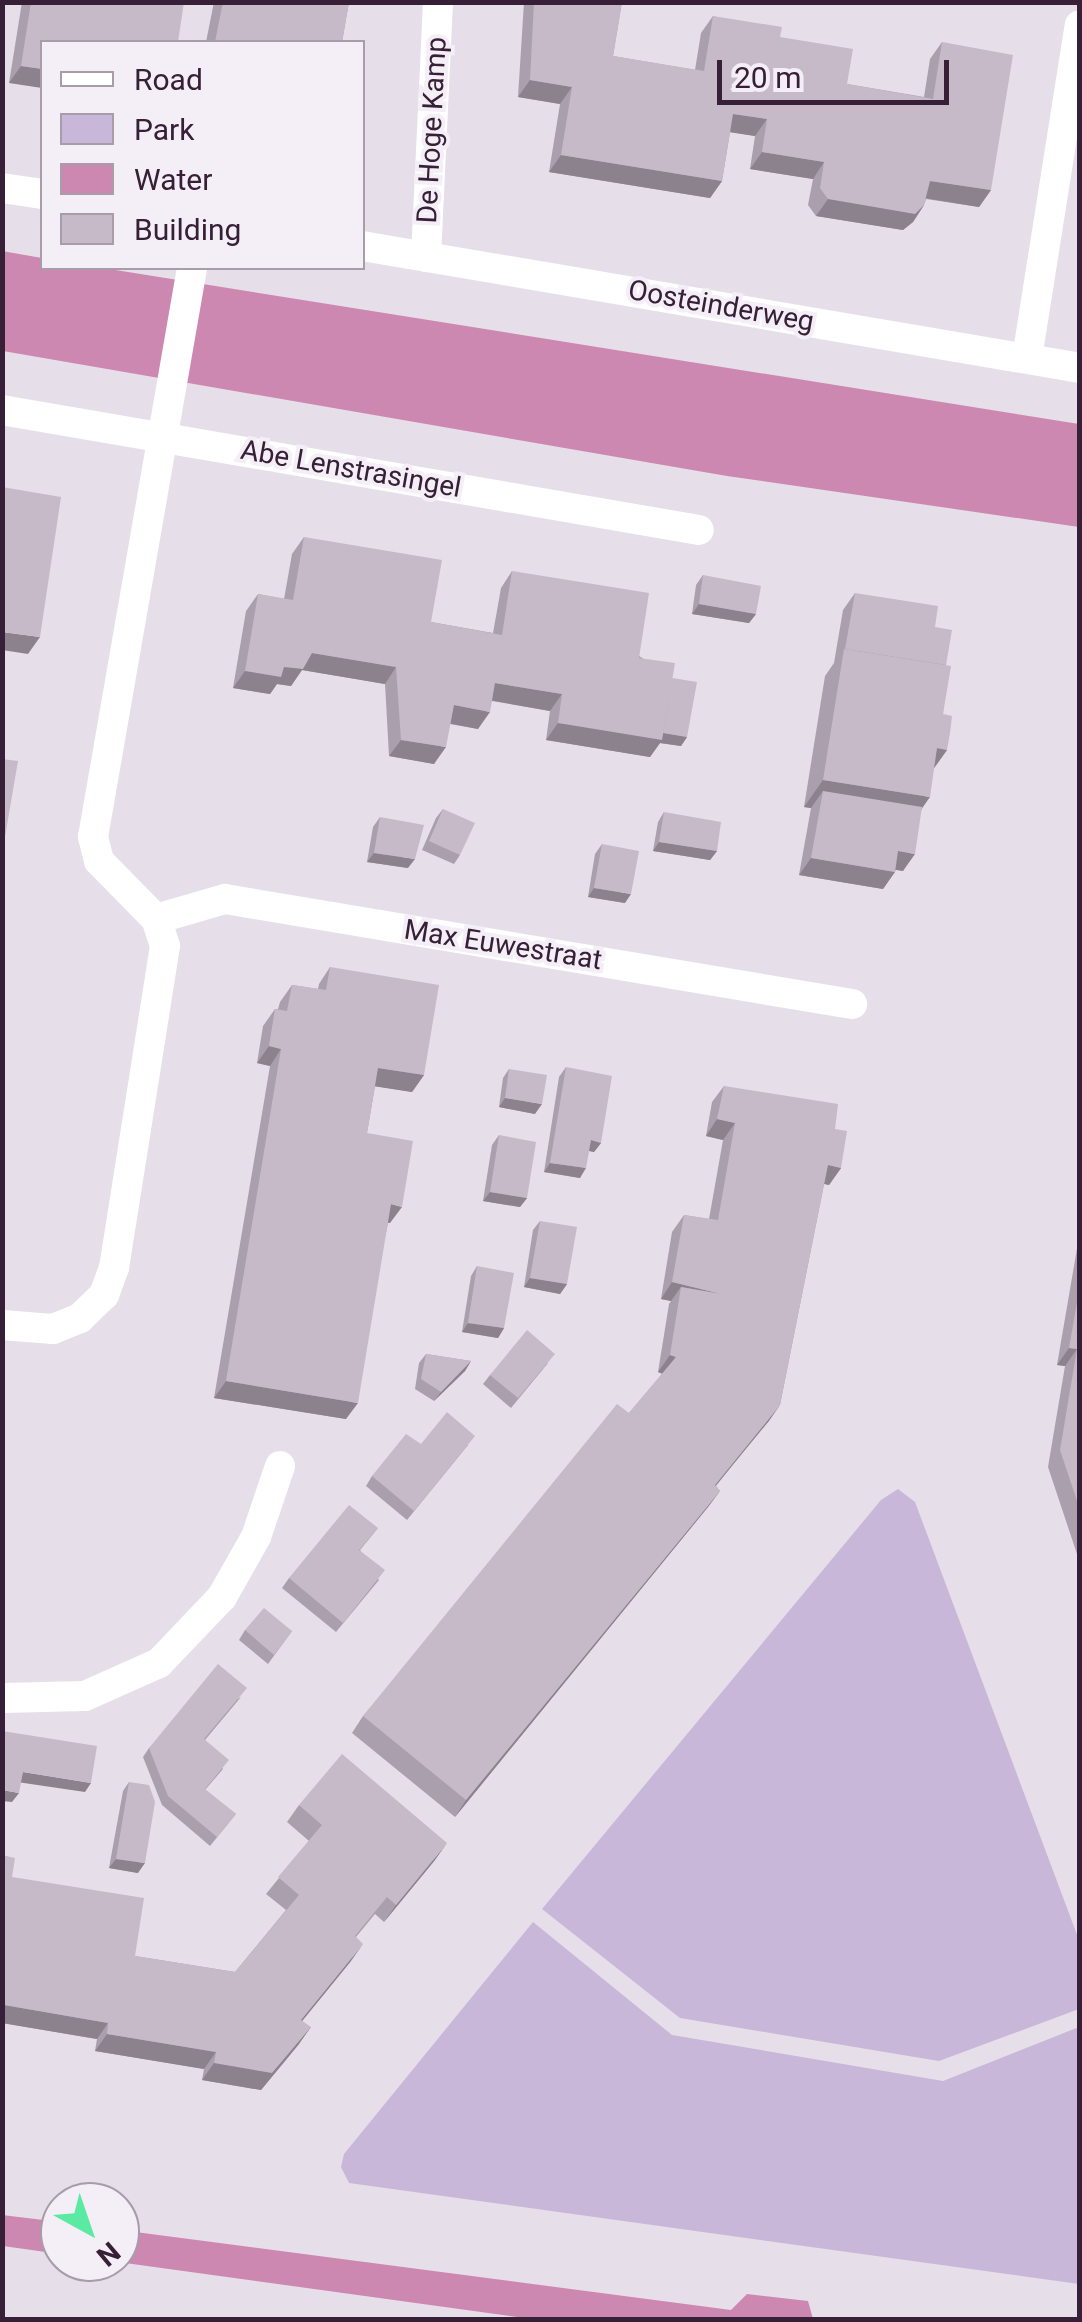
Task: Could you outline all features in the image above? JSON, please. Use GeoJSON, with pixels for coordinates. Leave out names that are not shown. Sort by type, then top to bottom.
{"type":"FeatureCollection","features":[{"type":"Feature","properties":{"kind":"street","name":"De Hoge Kamp"},"geometry":{"type":"LineString","coordinates":[[426,257],[438,2]]}},
{"type":"Feature","properties":{"kind":"street"},"geometry":{"type":"LineString","coordinates":[[1027,358],[1080,24]]}},
{"type":"Feature","properties":{"kind":"street"},"geometry":{"type":"LineString","coordinates":[[2,188],[40,194]]}},
{"type":"Feature","properties":{"kind":"street","name":"Oosteinderweg"},"geometry":{"type":"LineString","coordinates":[[365,247],[1080,368]]}},
{"type":"Feature","properties":{"kind":"street"},"geometry":{"type":"LineString","coordinates":[[2,1325],[54,1328],[80,1318],[104,1295],[164,972],[156,920],[112,880],[93,838],[161,435],[175,388],[192,270]]}},
{"type":"Feature","properties":{"kind":"street","name":"Abe Lenstrasingel"},"geometry":{"type":"LineString","coordinates":[[2,410],[699,530]]}},
{"type":"Feature","properties":{"kind":"street","name":"Max Euwestraat"},"geometry":{"type":"LineString","coordinates":[[156,920],[225,899],[852,1004]]}},
{"type":"Feature","properties":{"kind":"street"},"geometry":{"type":"LineString","coordinates":[[2,1698],[85,1696],[159,1663],[222,1598],[256,1537],[280,1466]]}},
{"type":"Feature","properties":{"kind":"green space"},"geometry":{"type":"Polygon","coordinates":[[[898,1489],[915,1502],[1079,1940],[1079,2009],[939,2061],[680,2018],[542,1909],[881,1500],[898,1489]]]}},
{"type":"Feature","properties":{"kind":"green space"},"geometry":{"type":"Polygon","coordinates":[[[533,1922],[672,2035],[943,2081],[1079,2027],[1079,2284],[349,2183],[341,2167],[344,2154],[533,1922]]]}},
{"type":"Feature","properties":{"kind":"water"},"geometry":{"type":"Polygon","coordinates":[[[2,251],[40,258],[40,270],[116,270],[1079,424],[1079,527],[727,476],[3,351],[2,251]]]}},
{"type":"Feature","properties":{"kind":"water"},"geometry":{"type":"Polygon","coordinates":[[[2,2215],[40,2220],[40,2251],[3,2246],[2,2215]]]}},
{"type":"Feature","properties":{"kind":"water"},"geometry":{"type":"Polygon","coordinates":[[[140,2233],[731,2310],[747,2294],[808,2301],[813,2319],[532,2319],[140,2265],[140,2233]]]}},
{"type":"Feature","properties":{"kind":"building"},"geometry":{"type":"Polygon","coordinates":[[[31,2],[184,2],[178,40],[40,40],[40,69],[21,66],[31,2]]]}},
{"type":"Feature","properties":{"kind":"building"},"geometry":{"type":"Polygon","coordinates":[[[223,2],[349,2],[342,40],[215,40],[223,2]]]}},
{"type":"Feature","properties":{"kind":"building"},"geometry":{"type":"Polygon","coordinates":[[[534,2],[622,2],[613,56],[704,71],[713,16],[782,27],[780,37],[853,49],[847,84],[933,99],[942,42],[1013,55],[991,190],[930,181],[924,205],[915,214],[828,199],[820,188],[824,162],[762,152],[767,119],[733,114],[722,181],[561,155],[572,87],[530,80],[534,2]]]}},
{"type":"Feature","properties":{"kind":"building"},"geometry":{"type":"Polygon","coordinates":[[[2,487],[61,497],[40,637],[2,632],[2,487]]]}},
{"type":"Feature","properties":{"kind":"building"},"geometry":{"type":"Polygon","coordinates":[[[304,537],[442,560],[431,622],[502,635],[512,571],[649,593],[639,658],[675,663],[662,740],[558,723],[562,694],[495,683],[490,712],[454,705],[446,747],[401,740],[396,667],[312,653],[303,669],[284,667],[281,677],[245,671],[258,594],[293,600],[304,537]]]}},
{"type":"Feature","properties":{"kind":"building"},"geometry":{"type":"Polygon","coordinates":[[[703,575],[761,586],[756,614],[699,604],[703,575]]]}},
{"type":"Feature","properties":{"kind":"building"},"geometry":{"type":"Polygon","coordinates":[[[855,593],[938,606],[935,627],[952,630],[946,665],[845,649],[855,593]]]}},
{"type":"Feature","properties":{"kind":"building"},"geometry":{"type":"Polygon","coordinates":[[[844,649],[951,666],[943,714],[952,716],[950,733],[947,750],[937,748],[930,797],[823,780],[844,649]]]}},
{"type":"Feature","properties":{"kind":"building"},"geometry":{"type":"Polygon","coordinates":[[[672,678],[697,682],[687,737],[663,733],[672,678]]]}},
{"type":"Feature","properties":{"kind":"building"},"geometry":{"type":"Polygon","coordinates":[[[2,759],[18,761],[2,854],[2,759]]]}},
{"type":"Feature","properties":{"kind":"building"},"geometry":{"type":"Polygon","coordinates":[[[823,791],[922,807],[915,854],[898,851],[895,872],[811,858],[823,791]]]}},
{"type":"Feature","properties":{"kind":"building"},"geometry":{"type":"Polygon","coordinates":[[[443,809],[475,823],[460,855],[429,841],[443,809]]]}},
{"type":"Feature","properties":{"kind":"building"},"geometry":{"type":"Polygon","coordinates":[[[664,812],[721,822],[717,851],[659,842],[664,812]]]}},
{"type":"Feature","properties":{"kind":"building"},"geometry":{"type":"Polygon","coordinates":[[[380,817],[424,825],[415,859],[374,853],[380,817]]]}},
{"type":"Feature","properties":{"kind":"building"},"geometry":{"type":"Polygon","coordinates":[[[602,844],[639,851],[631,894],[594,888],[602,844]]]}},
{"type":"Feature","properties":{"kind":"building"},"geometry":{"type":"Polygon","coordinates":[[[330,967],[439,985],[424,1075],[378,1068],[367,1133],[413,1141],[402,1207],[391,1204],[358,1403],[226,1381],[281,1049],[269,1046],[275,1009],[287,1011],[292,985],[326,990],[330,967]]]}},
{"type":"Feature","properties":{"kind":"building"},"geometry":{"type":"Polygon","coordinates":[[[566,1067],[612,1076],[601,1143],[591,1140],[586,1168],[550,1163],[566,1067]]]}},
{"type":"Feature","properties":{"kind":"building"},"geometry":{"type":"Polygon","coordinates":[[[509,1069],[547,1075],[542,1104],[505,1098],[509,1069]]]}},
{"type":"Feature","properties":{"kind":"building"},"geometry":{"type":"Polygon","coordinates":[[[724,1086],[838,1104],[835,1129],[847,1131],[841,1168],[828,1165],[780,1405],[715,1485],[720,1491],[466,1800],[363,1716],[617,1404],[629,1413],[676,1357],[670,1355],[681,1287],[721,1294],[672,1282],[684,1215],[718,1220],[735,1123],[717,1119],[724,1086]]]}},
{"type":"Feature","properties":{"kind":"building"},"geometry":{"type":"Polygon","coordinates":[[[499,1135],[536,1142],[527,1198],[490,1192],[499,1135]]]}},
{"type":"Feature","properties":{"kind":"building"},"geometry":{"type":"Polygon","coordinates":[[[540,1221],[577,1227],[567,1284],[530,1278],[540,1221]]]}},
{"type":"Feature","properties":{"kind":"building"},"geometry":{"type":"Polygon","coordinates":[[[477,1266],[514,1273],[504,1328],[468,1323],[477,1266]]]}},
{"type":"Feature","properties":{"kind":"building"},"geometry":{"type":"Polygon","coordinates":[[[1080,1285],[1080,1510],[1060,1450],[1077,1349],[1069,1348],[1080,1285]]]}},
{"type":"Feature","properties":{"kind":"building"},"geometry":{"type":"Polygon","coordinates":[[[527,1330],[555,1354],[518,1398],[490,1375],[527,1330]]]}},
{"type":"Feature","properties":{"kind":"building"},"geometry":{"type":"Polygon","coordinates":[[[426,1354],[471,1361],[441,1392],[421,1379],[426,1354]]]}},
{"type":"Feature","properties":{"kind":"building"},"geometry":{"type":"Polygon","coordinates":[[[447,1412],[475,1436],[414,1511],[372,1476],[406,1434],[421,1444],[447,1412]]]}},
{"type":"Feature","properties":{"kind":"building"},"geometry":{"type":"Polygon","coordinates":[[[349,1505],[378,1528],[359,1550],[385,1570],[343,1623],[289,1578],[349,1505]]]}},
{"type":"Feature","properties":{"kind":"building"},"geometry":{"type":"Polygon","coordinates":[[[264,1608],[292,1631],[274,1655],[245,1630],[264,1608]]]}},
{"type":"Feature","properties":{"kind":"building"},"geometry":{"type":"Polygon","coordinates":[[[218,1664],[247,1688],[204,1739],[229,1760],[205,1789],[236,1814],[217,1837],[168,1796],[149,1748],[218,1664]]]}},
{"type":"Feature","properties":{"kind":"building"},"geometry":{"type":"Polygon","coordinates":[[[2,1731],[97,1746],[91,1783],[23,1772],[19,1793],[2,1790],[2,1731]]]}},
{"type":"Feature","properties":{"kind":"building"},"geometry":{"type":"Polygon","coordinates":[[[342,1754],[447,1843],[396,1905],[387,1897],[355,1936],[363,1944],[301,2020],[311,2027],[272,2073],[214,2063],[216,2052],[107,2034],[108,2023],[4,2005],[2,2017],[2,1855],[15,1858],[12,1877],[144,1898],[135,1956],[235,1972],[299,1895],[278,1877],[322,1825],[299,1805],[342,1754]]]}},
{"type":"Feature","properties":{"kind":"building"},"geometry":{"type":"Polygon","coordinates":[[[129,1782],[149,1785],[155,1802],[145,1863],[116,1859],[129,1782]]]}}]}
